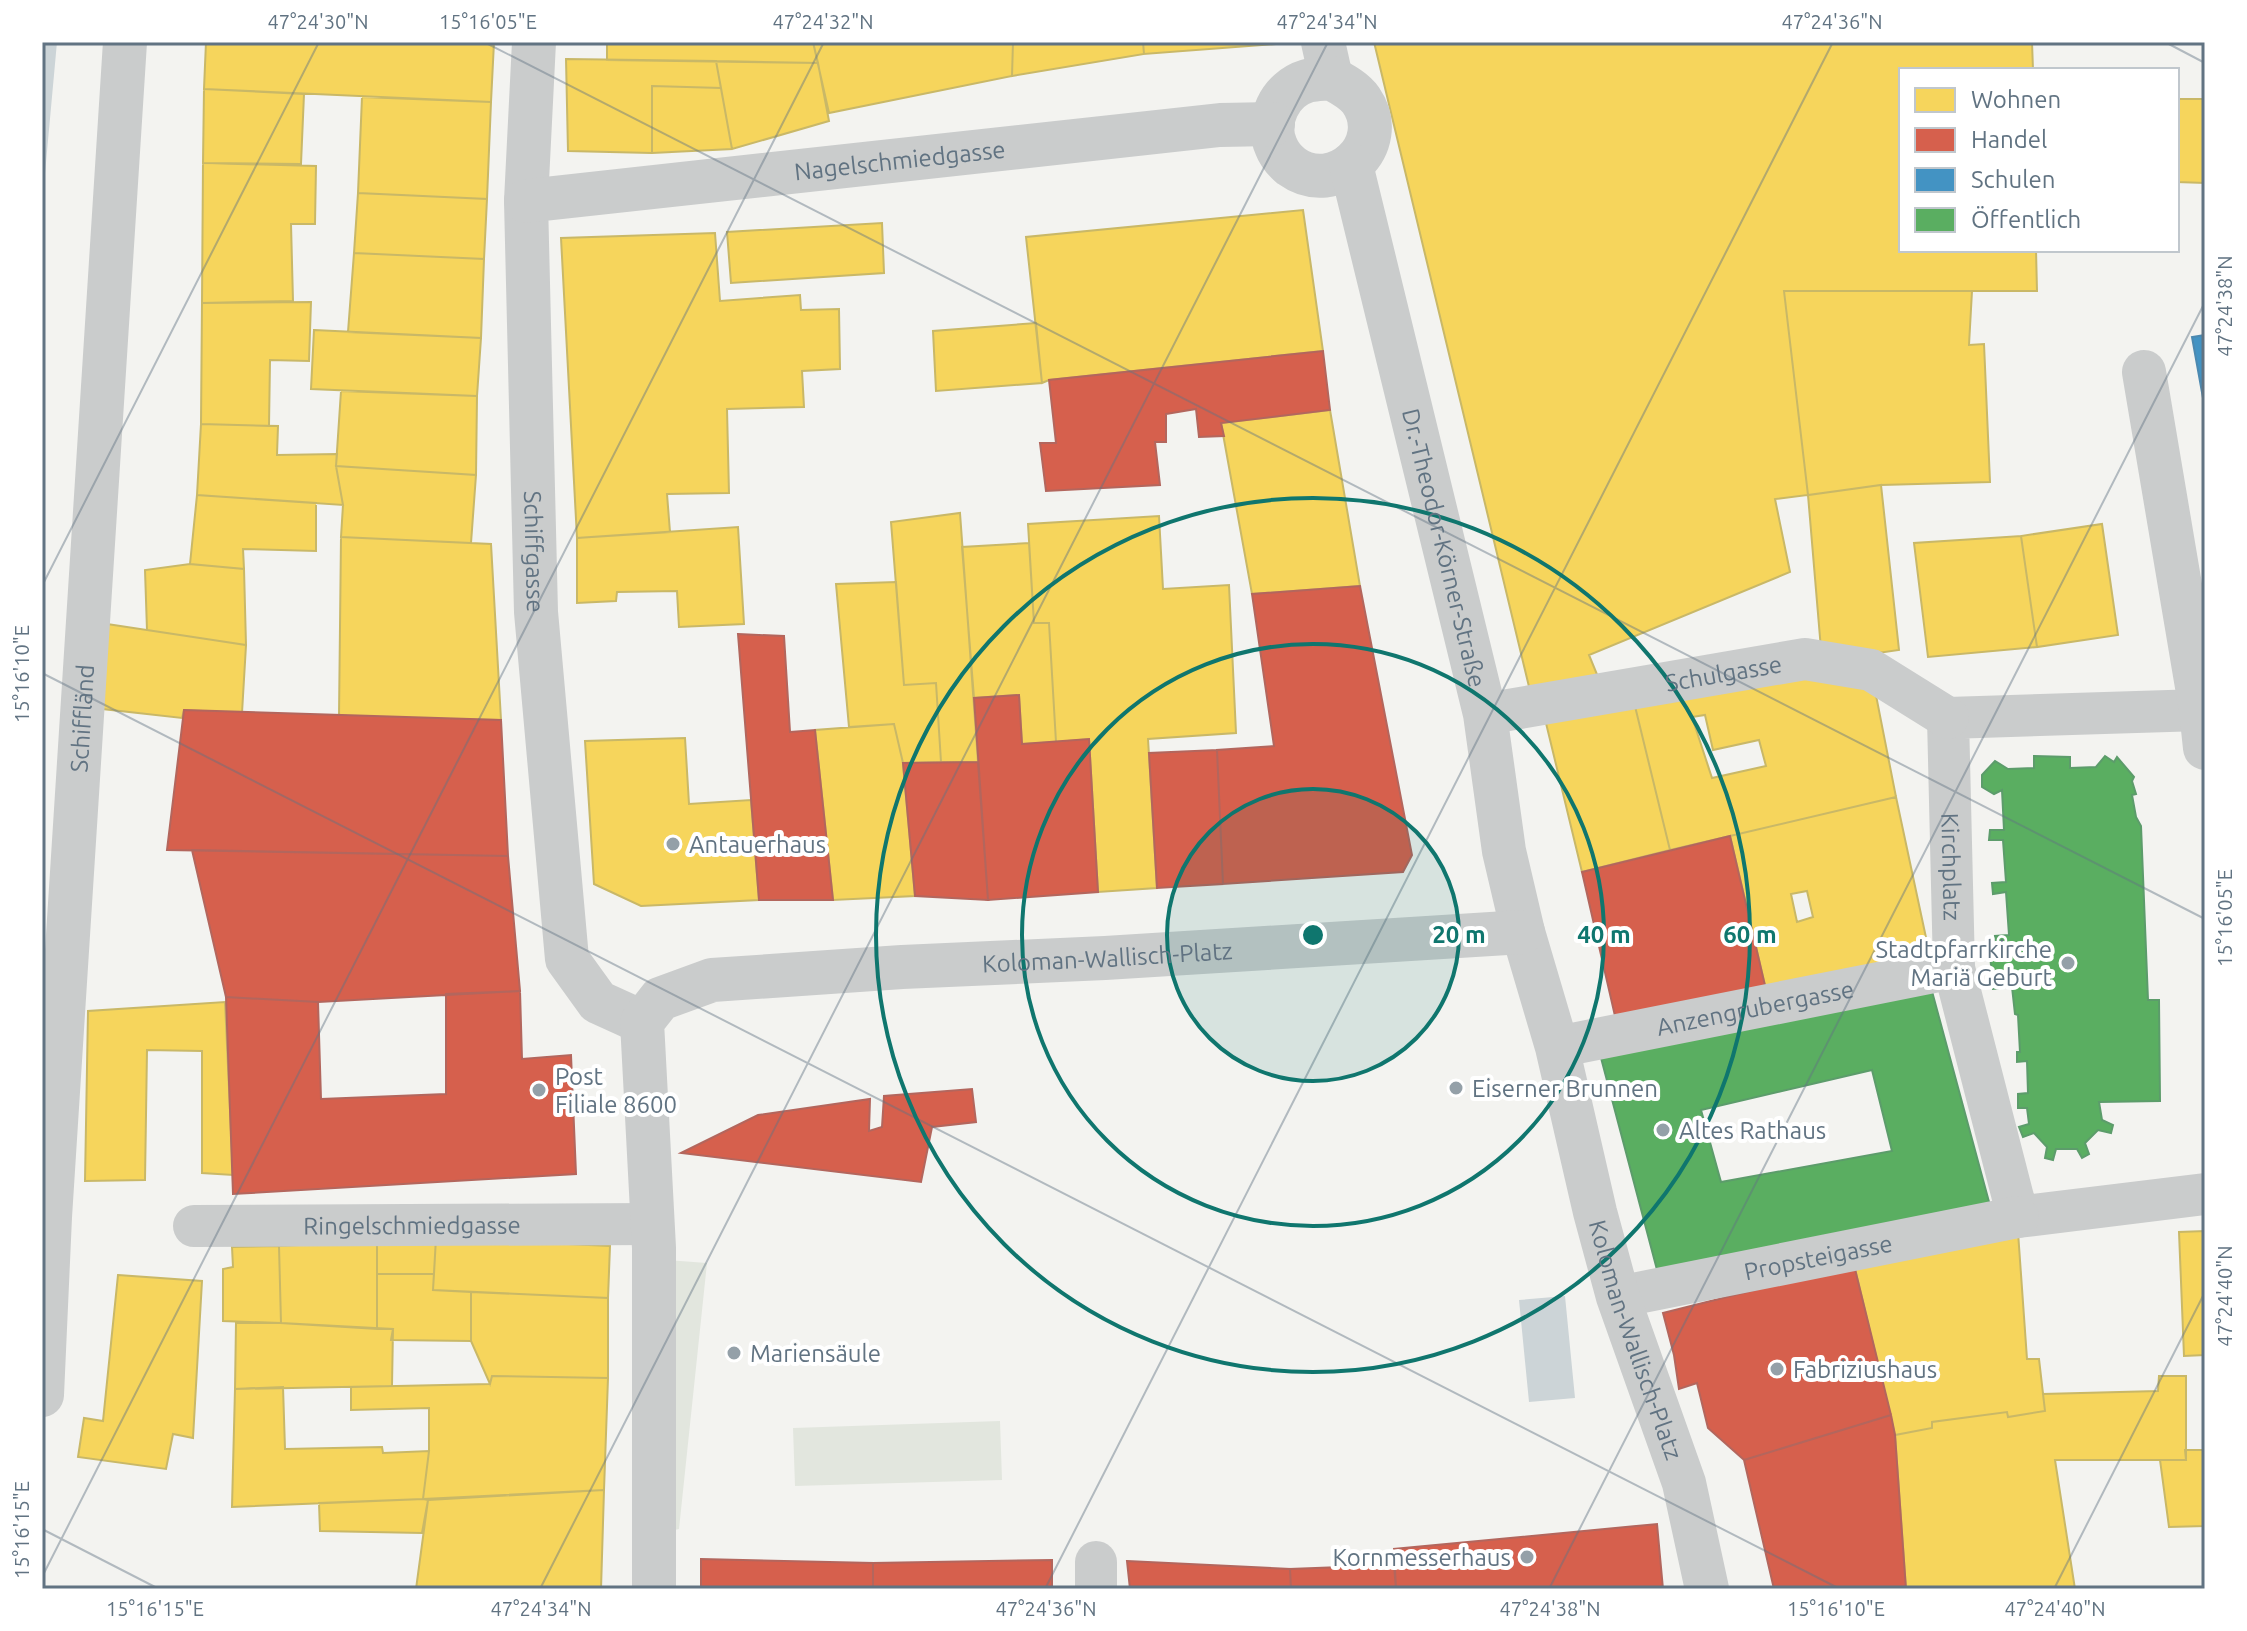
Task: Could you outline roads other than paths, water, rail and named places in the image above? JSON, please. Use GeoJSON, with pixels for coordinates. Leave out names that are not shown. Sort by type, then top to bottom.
{"type":"FeatureCollection","features":[{"type":"Feature","properties":{"kind":"street","name":"Schiffländ"},"geometry":{"type":"LineString","coordinates":[[42,1395],[50,1217],[125,42]]}},
{"type":"Feature","properties":{"kind":"street","name":"Schiffgasse"},"geometry":{"type":"LineString","coordinates":[[534,42],[526,201],[536,612],[567,959],[598,1002],[642,1022]]}},
{"type":"Feature","properties":{"kind":"street"},"geometry":{"type":"LineString","coordinates":[[1327,60],[1362,101],[1370,132],[1366,147],[1351,165],[1331,175],[1314,176],[1299,171],[1285,161],[1276,147],[1272,132],[1273,115],[1280,101],[1327,60]]}},
{"type":"Feature","properties":{"kind":"street","name":"Nagelschmiedgasse"},"geometry":{"type":"LineString","coordinates":[[526,201],[1204,126],[1273,124]]}},
{"type":"Feature","properties":{"kind":"street","name":"Dr.-Theodor-Körner-Straße"},"geometry":{"type":"LineString","coordinates":[[1351,165],[1485,714],[1504,851],[1523,932]]}},
{"type":"Feature","properties":{"kind":"street"},"geometry":{"type":"LineString","coordinates":[[1948,718],[2204,723],[2144,372]]}},
{"type":"Feature","properties":{"kind":"street","name":"Schulgasse"},"geometry":{"type":"LineString","coordinates":[[1485,714],[1805,659],[1871,670],[1948,718]]}},
{"type":"Feature","properties":{"kind":"street","name":"Kirchplatz"},"geometry":{"type":"LineString","coordinates":[[1948,718],[1954,968],[2018,1217]]}},
{"type":"Feature","properties":{"kind":"street","name":"Koloman-Wallisch-Platz"},"geometry":{"type":"LineString","coordinates":[[642,1022],[660,999],[712,980],[1523,932],[1557,1047],[1618,1297],[1684,1483],[1707,1589]]}},
{"type":"Feature","properties":{"kind":"street","name":"Anzengrubergasse"},"geometry":{"type":"LineString","coordinates":[[1557,1047],[1954,968]]}},
{"type":"Feature","properties":{"kind":"street"},"geometry":{"type":"LineString","coordinates":[[642,1022],[641,1225],[654,1589]]}},
{"type":"Feature","properties":{"kind":"street"},"geometry":{"type":"LineString","coordinates":[[2018,1217],[2205,1194]]}},
{"type":"Feature","properties":{"kind":"street","name":"Propsteigasse"},"geometry":{"type":"LineString","coordinates":[[1618,1297],[2018,1217]]}},
{"type":"Feature","properties":{"kind":"street","name":"Ringelschmiedgasse"},"geometry":{"type":"LineString","coordinates":[[194,1226],[641,1225]]}},
{"type":"Feature","properties":{"kind":"place","name":"Antauerhaus"},"geometry":{"type":"Point","coordinates":[673,844]}},
{"type":"Feature","properties":{"kind":"place","name":"Stadtpfarrkirche Mariä Geburt"},"geometry":{"type":"Point","coordinates":[2068,963]}},
{"type":"Feature","properties":{"kind":"place","name":"Eiserner Brunnen"},"geometry":{"type":"Point","coordinates":[1456,1088]}},
{"type":"Feature","properties":{"kind":"place","name":"Post Filiale 8600"},"geometry":{"type":"Point","coordinates":[539,1090]}},
{"type":"Feature","properties":{"kind":"place","name":"Altes Rathaus"},"geometry":{"type":"Point","coordinates":[1663,1130]}},
{"type":"Feature","properties":{"kind":"place","name":"Mariensäule"},"geometry":{"type":"Point","coordinates":[734,1353]}},
{"type":"Feature","properties":{"kind":"place","name":"Fabriziushaus"},"geometry":{"type":"Point","coordinates":[1777,1369]}},
{"type":"Feature","properties":{"kind":"place","name":"Kornmesserhaus"},"geometry":{"type":"Point","coordinates":[1527,1557]}}]}
